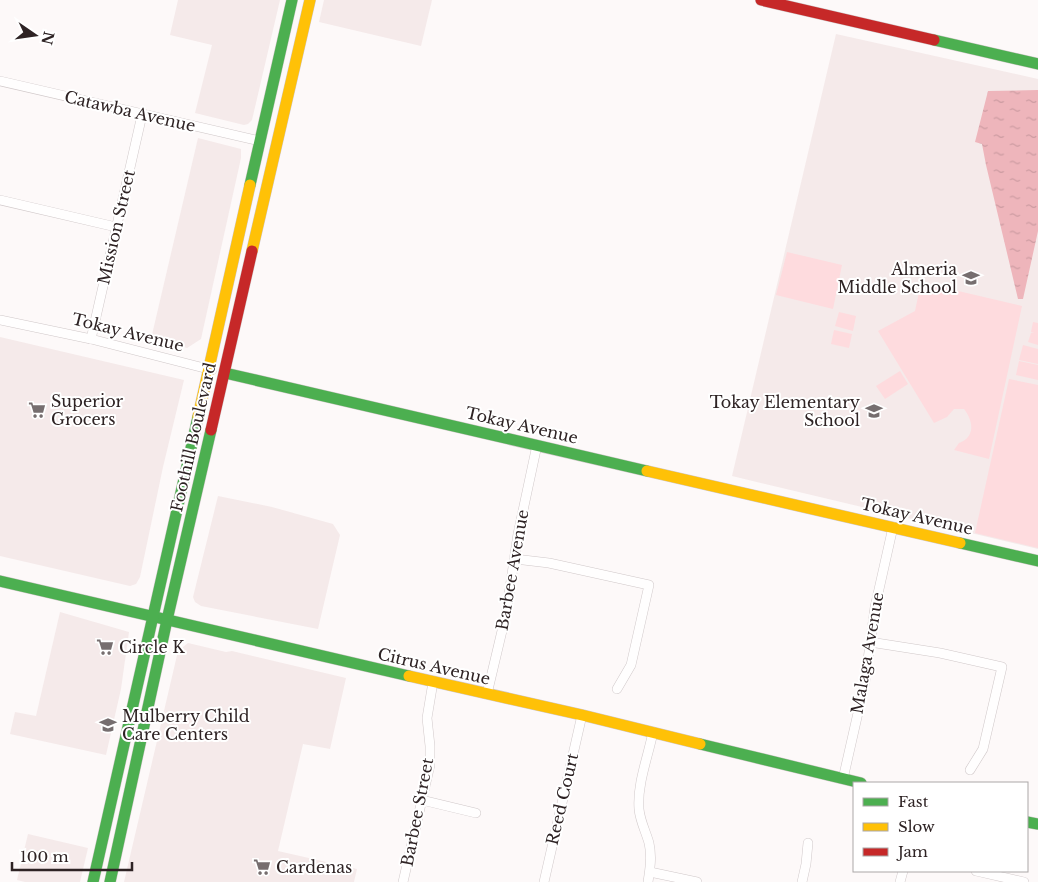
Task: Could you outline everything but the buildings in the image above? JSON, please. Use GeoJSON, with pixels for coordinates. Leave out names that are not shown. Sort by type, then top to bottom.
{"type":"FeatureCollection","features":[{"type":"Feature","properties":{"kind":"main road","name":"Foothill Boulevard"},"geometry":{"type":"LineString","coordinates":[[93,882],[292,0]]}},
{"type":"Feature","properties":{"kind":"main road","name":"Foothill Boulevard"},"geometry":{"type":"LineString","coordinates":[[110,882],[167,620],[310,0]]}},
{"type":"Feature","properties":{"kind":"main road"},"geometry":{"type":"LineString","coordinates":[[761,0],[778,2],[1038,64]]}},
{"type":"Feature","properties":{"kind":"main road","name":"Tokay Avenue"},"geometry":{"type":"LineString","coordinates":[[225,373],[1038,561]]}},
{"type":"Feature","properties":{"kind":"main road","name":"Citrus Avenue"},"geometry":{"type":"LineString","coordinates":[[0,581],[279,648],[582,715],[856,782]]}},
{"type":"Feature","properties":{"kind":"main road"},"geometry":{"type":"LineString","coordinates":[[102,882],[112,832],[108,817]]}},
{"type":"Feature","properties":{"kind":"street","name":"Catawba Avenue"},"geometry":{"type":"LineString","coordinates":[[0,81],[260,141]]}},
{"type":"Feature","properties":{"kind":"street","name":"Mission Street"},"geometry":{"type":"LineString","coordinates":[[91,339],[142,115]]}},
{"type":"Feature","properties":{"kind":"street"},"geometry":{"type":"LineString","coordinates":[[0,200],[116,227]]}},
{"type":"Feature","properties":{"kind":"street","name":"Tokay Avenue"},"geometry":{"type":"LineString","coordinates":[[0,320],[91,339],[225,373]]}},
{"type":"Feature","properties":{"kind":"street","name":"Barbee Avenue"},"geometry":{"type":"LineString","coordinates":[[487,694],[506,614],[518,534],[537,445]]}},
{"type":"Feature","properties":{"kind":"street","name":"Malaga Avenue"},"geometry":{"type":"LineString","coordinates":[[843,779],[865,682],[882,572],[893,527]]}},
{"type":"Feature","properties":{"kind":"street"},"geometry":{"type":"LineString","coordinates":[[514,559],[549,563],[648,585],[631,665],[617,689]]}},
{"type":"Feature","properties":{"kind":"street"},"geometry":{"type":"LineString","coordinates":[[870,642],[940,653],[1002,667],[983,750],[970,770]]}},
{"type":"Feature","properties":{"kind":"street","name":"Barbee Street"},"geometry":{"type":"LineString","coordinates":[[403,882],[430,765],[427,718],[434,682]]}},
{"type":"Feature","properties":{"kind":"street","name":"Reed Court"},"geometry":{"type":"LineString","coordinates":[[544,882],[582,715]]}},
{"type":"Feature","properties":{"kind":"street"},"geometry":{"type":"LineString","coordinates":[[648,882],[650,852],[640,816],[639,803],[641,784],[653,732]]}},
{"type":"Feature","properties":{"kind":"street"},"geometry":{"type":"LineString","coordinates":[[422,800],[476,812]]}},
{"type":"Feature","properties":{"kind":"street"},"geometry":{"type":"LineString","coordinates":[[802,882],[808,843]]}},
{"type":"Feature","properties":{"kind":"street"},"geometry":{"type":"LineString","coordinates":[[650,872],[697,882]]}},
{"type":"Feature","properties":{"kind":"street"},"geometry":{"type":"LineString","coordinates":[[980,872],[1024,882]]}},
{"type":"Feature","properties":{"kind":"shaded area"},"geometry":{"type":"Polygon","coordinates":[[[178,0],[280,0],[252,120],[248,124],[244,125],[195,113],[212,45],[170,35],[178,0]]]}},
{"type":"Feature","properties":{"kind":"shaded area"},"geometry":{"type":"Polygon","coordinates":[[[324,0],[432,0],[421,46],[319,22],[324,0]]]}},
{"type":"Feature","properties":{"kind":"shaded area"},"geometry":{"type":"Polygon","coordinates":[[[836,34],[1038,79],[1038,549],[732,476],[836,34]]]}},
{"type":"Feature","properties":{"kind":"shaded area"},"geometry":{"type":"Polygon","coordinates":[[[198,138],[241,149],[241,158],[201,339],[187,348],[151,339],[198,138]]]}},
{"type":"Feature","properties":{"kind":"shaded area"},"geometry":{"type":"Polygon","coordinates":[[[787,252],[842,265],[833,309],[776,295],[787,252]]]}},
{"type":"Feature","properties":{"kind":"shaded area"},"geometry":{"type":"Polygon","coordinates":[[[924,283],[1022,306],[989,459],[954,450],[959,443],[968,437],[971,429],[970,419],[964,409],[954,409],[947,417],[934,423],[878,331],[915,311],[919,292],[924,283]]]}},
{"type":"Feature","properties":{"kind":"shaded area"},"geometry":{"type":"Polygon","coordinates":[[[839,312],[856,316],[853,331],[835,326],[839,312]]]}},
{"type":"Feature","properties":{"kind":"shaded area"},"geometry":{"type":"Polygon","coordinates":[[[1033,322],[1038,323],[1038,345],[1028,342],[1031,333],[1034,333],[1031,332],[1033,322]]]}},
{"type":"Feature","properties":{"kind":"shaded area"},"geometry":{"type":"Polygon","coordinates":[[[834,330],[852,334],[849,348],[831,344],[834,330]]]}},
{"type":"Feature","properties":{"kind":"shaded area"},"geometry":{"type":"Polygon","coordinates":[[[0,337],[184,380],[163,467],[140,577],[136,584],[130,586],[0,556],[0,337]]]}},
{"type":"Feature","properties":{"kind":"shaded area"},"geometry":{"type":"Polygon","coordinates":[[[1023,345],[1038,349],[1038,364],[1019,360],[1023,345]]]}},
{"type":"Feature","properties":{"kind":"shaded area"},"geometry":{"type":"Polygon","coordinates":[[[1019,361],[1038,365],[1038,380],[1016,375],[1019,361]]]}},
{"type":"Feature","properties":{"kind":"shaded area"},"geometry":{"type":"Polygon","coordinates":[[[900,371],[908,384],[885,399],[876,386],[900,371]]]}},
{"type":"Feature","properties":{"kind":"shaded area"},"geometry":{"type":"Polygon","coordinates":[[[1009,379],[1038,385],[1038,548],[975,533],[1009,379]]]}},
{"type":"Feature","properties":{"kind":"shaded area"},"geometry":{"type":"Polygon","coordinates":[[[218,496],[272,507],[333,524],[340,535],[318,629],[201,606],[195,602],[193,597],[218,496]]]}},
{"type":"Feature","properties":{"kind":"shaded area"},"geometry":{"type":"Polygon","coordinates":[[[60,612],[129,632],[121,689],[106,755],[10,734],[15,712],[36,716],[60,612]]]}},
{"type":"Feature","properties":{"kind":"shaded area"},"geometry":{"type":"Polygon","coordinates":[[[188,643],[226,652],[232,651],[346,678],[330,749],[303,744],[278,851],[357,869],[354,882],[124,882],[178,651],[188,643]]]}},
{"type":"Feature","properties":{"kind":"shaded area"},"geometry":{"type":"Polygon","coordinates":[[[28,834],[88,848],[80,882],[25,882],[17,880],[28,834]]]}},
{"type":"Feature","properties":{"kind":"water"},"geometry":{"type":"Polygon","coordinates":[[[1038,90],[1038,231],[1023,299],[1018,299],[982,144],[975,142],[988,91],[1038,90]]]}},
{"type":"Feature","properties":{"kind":"traffic: fast"},"geometry":{"type":"LineString","coordinates":[[250,185],[292,0]]}},
{"type":"Feature","properties":{"kind":"traffic: fast"},"geometry":{"type":"LineString","coordinates":[[934,40],[1038,64]]}},
{"type":"Feature","properties":{"kind":"traffic: fast"},"geometry":{"type":"LineString","coordinates":[[225,373],[647,471]]}},
{"type":"Feature","properties":{"kind":"traffic: fast"},"geometry":{"type":"LineString","coordinates":[[93,882],[198,417]]}},
{"type":"Feature","properties":{"kind":"traffic: fast"},"geometry":{"type":"LineString","coordinates":[[110,882],[167,620],[211,430]]}},
{"type":"Feature","properties":{"kind":"traffic: fast"},"geometry":{"type":"LineString","coordinates":[[960,543],[1038,561]]}},
{"type":"Feature","properties":{"kind":"traffic: fast"},"geometry":{"type":"LineString","coordinates":[[0,581],[409,676]]}},
{"type":"Feature","properties":{"kind":"traffic: fast"},"geometry":{"type":"LineString","coordinates":[[700,744],[857,782]]}},
{"type":"Feature","properties":{"kind":"traffic: fast"},"geometry":{"type":"LineString","coordinates":[[1028,822],[1038,824]]}},
{"type":"Feature","properties":{"kind":"traffic: slow"},"geometry":{"type":"LineString","coordinates":[[252,251],[310,0]]}},
{"type":"Feature","properties":{"kind":"traffic: slow"},"geometry":{"type":"LineString","coordinates":[[198,417],[250,185]]}},
{"type":"Feature","properties":{"kind":"traffic: slow"},"geometry":{"type":"LineString","coordinates":[[647,471],[960,543]]}},
{"type":"Feature","properties":{"kind":"traffic: slow"},"geometry":{"type":"LineString","coordinates":[[409,676],[700,744]]}},
{"type":"Feature","properties":{"kind":"traffic: jam"},"geometry":{"type":"LineString","coordinates":[[761,0],[934,40]]}},
{"type":"Feature","properties":{"kind":"traffic: jam"},"geometry":{"type":"LineString","coordinates":[[211,430],[252,251]]}},
{"type":"Feature","properties":{"kind":"place","name":"Almeria Middle School"},"geometry":{"type":"Point","coordinates":[971,278]}},
{"type":"Feature","properties":{"kind":"place","name":"Superior Grocers"},"geometry":{"type":"Point","coordinates":[37,410]}},
{"type":"Feature","properties":{"kind":"place","name":"Tokay Elementary School"},"geometry":{"type":"Point","coordinates":[874,411]}},
{"type":"Feature","properties":{"kind":"place","name":"Circle K"},"geometry":{"type":"Point","coordinates":[105,647]}},
{"type":"Feature","properties":{"kind":"place","name":"Mulberry Child Care Centers"},"geometry":{"type":"Point","coordinates":[108,725]}},
{"type":"Feature","properties":{"kind":"place","name":"Cardenas"},"geometry":{"type":"Point","coordinates":[262,867]}}]}
